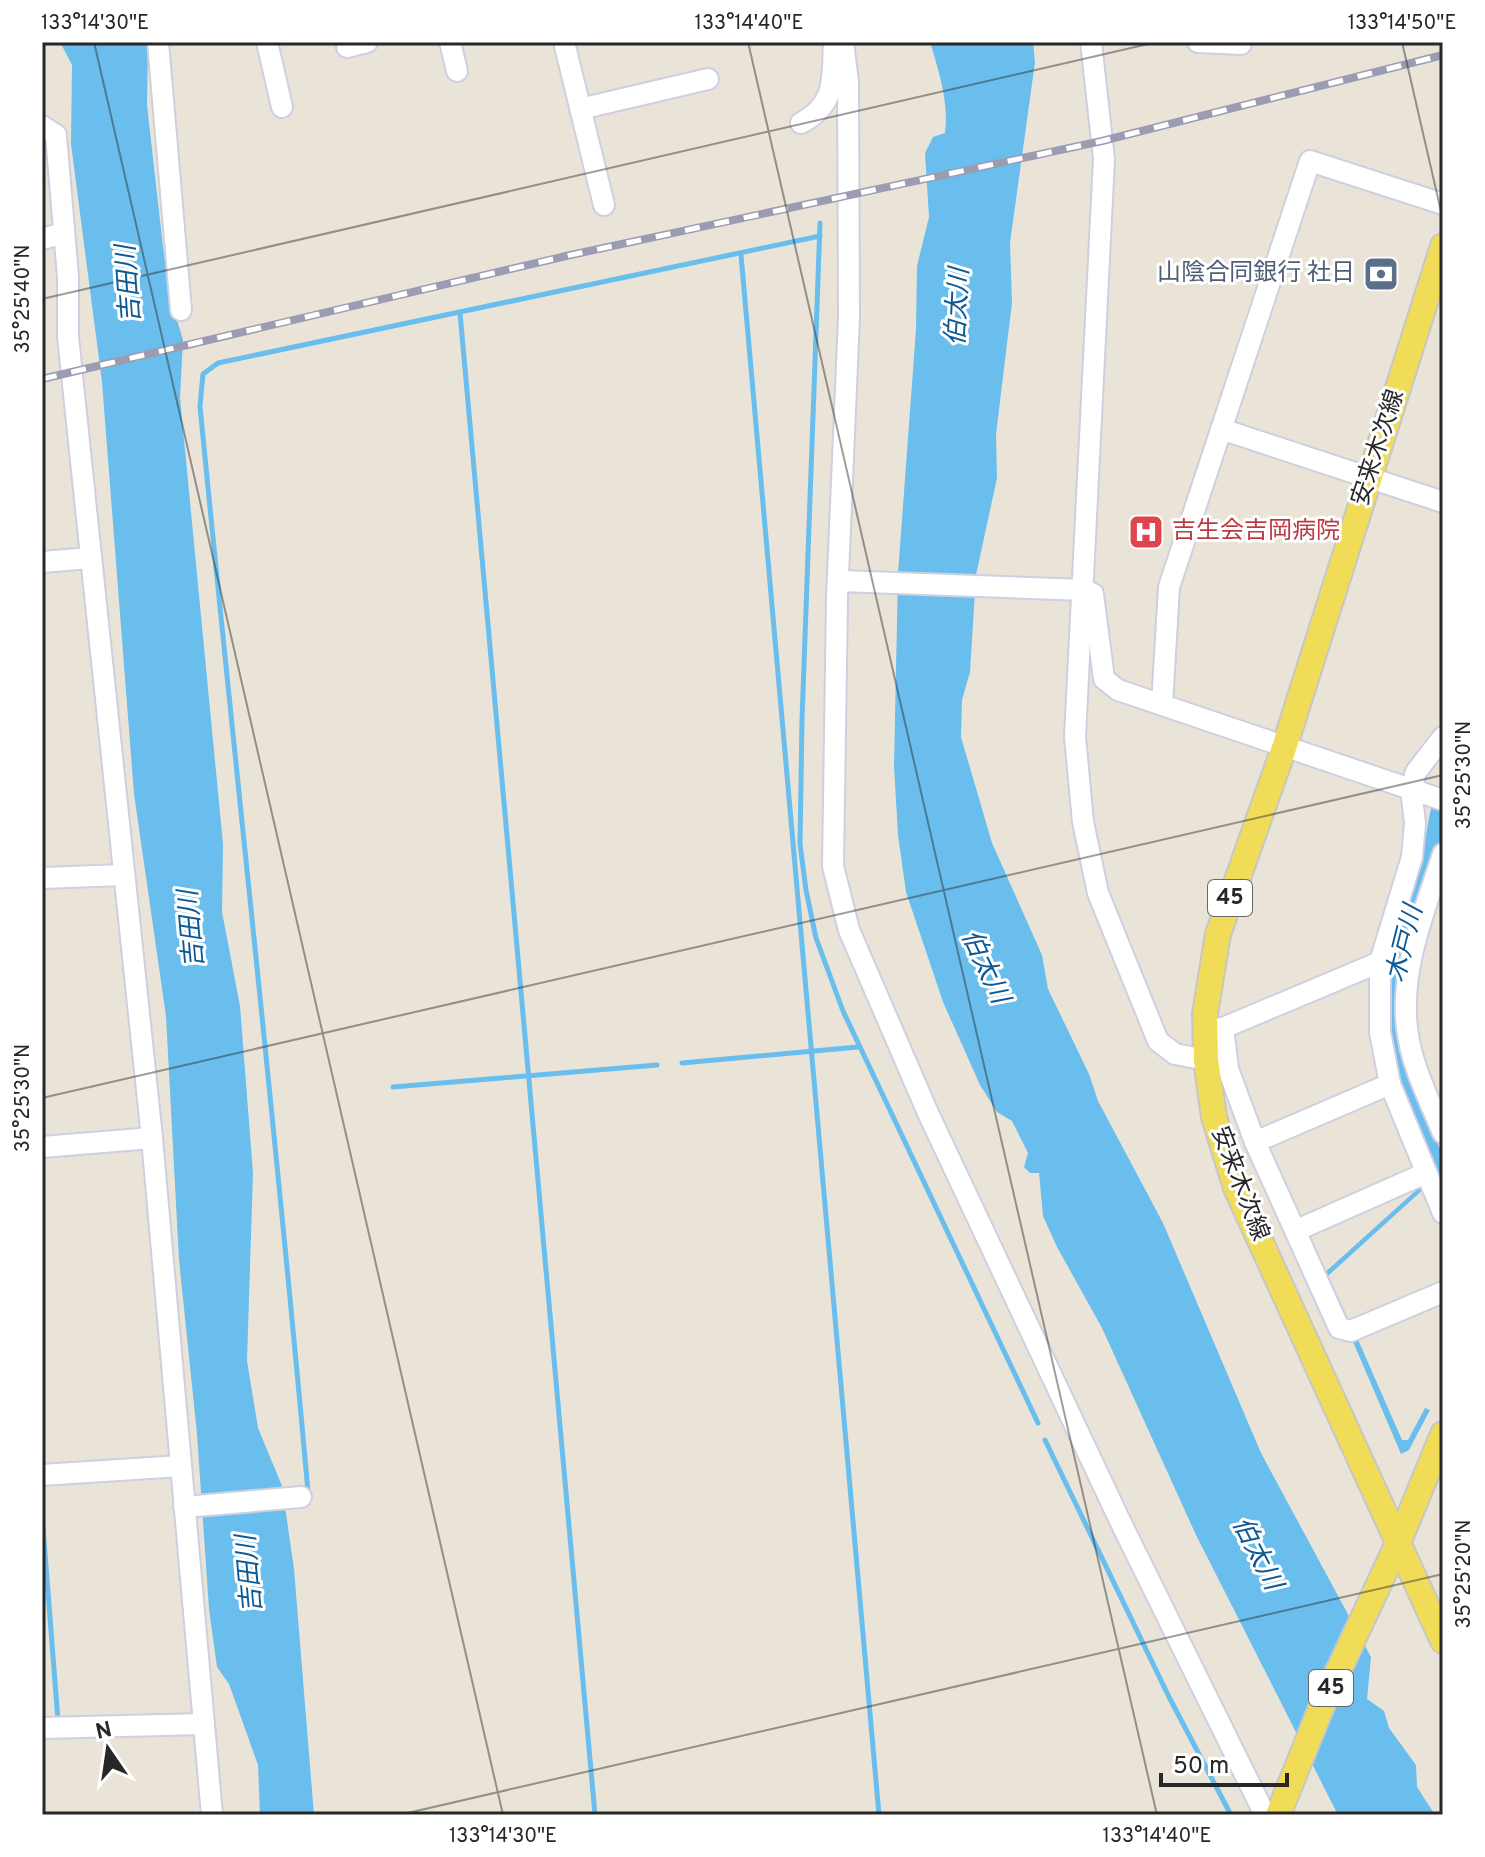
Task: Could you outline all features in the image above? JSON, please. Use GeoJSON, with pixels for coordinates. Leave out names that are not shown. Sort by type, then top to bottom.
{"type":"FeatureCollection","features":[{"type":"Feature","properties":{"kind":"main road","name":"安来木次線"},"geometry":{"type":"LineString","coordinates":[[1443,246],[1284,748],[1218,934],[1214,1029],[1206,1060],[1214,1117],[1236,1188],[1443,1641]]}},
{"type":"Feature","properties":{"kind":"main road"},"geometry":{"type":"LineString","coordinates":[[1399,1541],[1443,1434]]}},
{"type":"Feature","properties":{"kind":"main road","name":"45"},"geometry":{"type":"LineString","coordinates":[[1275,1811],[1399,1541]]}},
{"type":"Feature","properties":{"kind":"street"},"geometry":{"type":"LineString","coordinates":[[158,42],[181,310]]}},
{"type":"Feature","properties":{"kind":"street"},"geometry":{"type":"LineString","coordinates":[[267,42],[282,107]]}},
{"type":"Feature","properties":{"kind":"street"},"geometry":{"type":"LineString","coordinates":[[450,42],[457,71]]}},
{"type":"Feature","properties":{"kind":"street"},"geometry":{"type":"LineString","coordinates":[[564,42],[604,205]]}},
{"type":"Feature","properties":{"kind":"street"},"geometry":{"type":"LineString","coordinates":[[801,123],[826,104],[831,87],[834,42]]}},
{"type":"Feature","properties":{"kind":"street"},"geometry":{"type":"LineString","coordinates":[[843,42],[848,82],[846,582],[831,827],[833,866],[849,930],[928,1113],[1121,1523],[1275,1811]]}},
{"type":"Feature","properties":{"kind":"street"},"geometry":{"type":"LineString","coordinates":[[1091,42],[1104,159],[1075,737],[1083,822],[1098,893],[1158,1041],[1175,1054],[1206,1060]]}},
{"type":"Feature","properties":{"kind":"street"},"geometry":{"type":"LineString","coordinates":[[1198,42],[1241,44]]}},
{"type":"Feature","properties":{"kind":"street"},"geometry":{"type":"LineString","coordinates":[[580,109],[708,79]]}},
{"type":"Feature","properties":{"kind":"street"},"geometry":{"type":"LineString","coordinates":[[42,126],[56,135],[68,337],[152,1138],[212,1815]]}},
{"type":"Feature","properties":{"kind":"street"},"geometry":{"type":"LineString","coordinates":[[1162,705],[1169,587],[1310,161],[1442,200]]}},
{"type":"Feature","properties":{"kind":"street"},"geometry":{"type":"LineString","coordinates":[[42,239],[64,233]]}},
{"type":"Feature","properties":{"kind":"street"},"geometry":{"type":"LineString","coordinates":[[1221,429],[1443,502]]}},
{"type":"Feature","properties":{"kind":"street"},"geometry":{"type":"LineString","coordinates":[[42,562],[90,558]]}},
{"type":"Feature","properties":{"kind":"street"},"geometry":{"type":"LineString","coordinates":[[846,582],[1080,590],[1093,594],[1104,679],[1118,690],[1439,798]]}},
{"type":"Feature","properties":{"kind":"street"},"geometry":{"type":"LineString","coordinates":[[1443,737],[1416,772],[1411,789],[1415,823],[1412,857],[1380,962],[1380,1032],[1390,1084],[1443,1213]]}},
{"type":"Feature","properties":{"kind":"street"},"geometry":{"type":"LineString","coordinates":[[1443,854],[1413,944],[1406,982],[1407,1028],[1418,1072],[1443,1133]]}},
{"type":"Feature","properties":{"kind":"street"},"geometry":{"type":"LineString","coordinates":[[42,878],[123,875]]}},
{"type":"Feature","properties":{"kind":"street"},"geometry":{"type":"LineString","coordinates":[[1380,962],[1214,1029],[1255,1142],[1339,1328],[1351,1331],[1443,1292]]}},
{"type":"Feature","properties":{"kind":"street"},"geometry":{"type":"LineString","coordinates":[[1255,1142],[1390,1084]]}},
{"type":"Feature","properties":{"kind":"street"},"geometry":{"type":"LineString","coordinates":[[42,1147],[152,1138]]}},
{"type":"Feature","properties":{"kind":"street"},"geometry":{"type":"LineString","coordinates":[[1295,1231],[1426,1173]]}},
{"type":"Feature","properties":{"kind":"street"},"geometry":{"type":"LineString","coordinates":[[42,1475],[180,1466]]}},
{"type":"Feature","properties":{"kind":"street"},"geometry":{"type":"LineString","coordinates":[[186,1507],[297,1497]]}},
{"type":"Feature","properties":{"kind":"street"},"geometry":{"type":"LineString","coordinates":[[42,1728],[204,1724]]}},
{"type":"Feature","properties":{"kind":"water","name":"吉田川"},"geometry":{"type":"Polygon","coordinates":[[[60,42],[148,42],[147,105],[163,247],[171,300],[183,340],[180,398],[223,844],[222,912],[240,1006],[253,1173],[247,1361],[258,1428],[282,1486],[294,1569],[314,1815],[260,1815],[258,1765],[229,1684],[217,1667],[209,1609],[197,1434],[179,1260],[166,1016],[134,794],[102,382],[71,144],[72,65],[60,42]]]}},
{"type":"Feature","properties":{"kind":"water","name":"伯太川"},"geometry":{"type":"Polygon","coordinates":[[[930,42],[1033,42],[1035,62],[1010,243],[1012,303],[996,434],[997,478],[976,575],[970,672],[962,700],[961,737],[992,843],[1042,955],[1048,989],[1089,1074],[1098,1101],[1163,1223],[1261,1453],[1371,1657],[1367,1699],[1384,1711],[1389,1728],[1416,1765],[1417,1787],[1435,1815],[1338,1815],[1196,1535],[1102,1328],[1057,1247],[1043,1216],[1039,1173],[1030,1173],[1024,1167],[1028,1153],[1012,1121],[997,1112],[980,1085],[943,1002],[906,892],[898,835],[894,766],[898,574],[916,329],[917,266],[929,217],[925,153],[933,137],[945,133],[946,121],[942,87],[930,42]]]}},
{"type":"Feature","properties":{"kind":"water","name":"木戸川"},"geometry":{"type":"Polygon","coordinates":[[[1434,798],[1443,801],[1443,834],[1408,941],[1408,1068],[1443,1157],[1443,1180],[1440,1174],[1435,1179],[1433,1174],[1437,1167],[1403,1086],[1390,1032],[1388,1004],[1395,945],[1423,856],[1434,798]]]}},
{"type":"Feature","properties":{"kind":"water"},"geometry":{"type":"Polygon","coordinates":[[[1424,1183],[1426,1187],[1328,1276],[1351,1325],[1344,1324],[1322,1275],[1424,1183]]]}},
{"type":"Feature","properties":{"kind":"water"},"geometry":{"type":"Polygon","coordinates":[[[1356,1335],[1402,1440],[1408,1440],[1425,1408],[1430,1410],[1409,1450],[1401,1454],[1351,1337],[1356,1335]]]}},
{"type":"Feature","properties":{"kind":"waterway"},"geometry":{"type":"LineString","coordinates":[[820,223],[802,720],[800,844],[806,890],[816,938],[843,1011],[1038,1423]]}},
{"type":"Feature","properties":{"kind":"waterway"},"geometry":{"type":"LineString","coordinates":[[308,1492],[200,406],[203,374],[218,363],[820,236]]}},
{"type":"Feature","properties":{"kind":"waterway"},"geometry":{"type":"LineString","coordinates":[[741,255],[879,1815]]}},
{"type":"Feature","properties":{"kind":"waterway"},"geometry":{"type":"LineString","coordinates":[[460,313],[595,1815]]}},
{"type":"Feature","properties":{"kind":"waterway"},"geometry":{"type":"LineString","coordinates":[[682,1063],[858,1047]]}},
{"type":"Feature","properties":{"kind":"waterway"},"geometry":{"type":"LineString","coordinates":[[393,1087],[657,1065]]}},
{"type":"Feature","properties":{"kind":"waterway"},"geometry":{"type":"LineString","coordinates":[[1045,1440],[1169,1697],[1231,1815]]}},
{"type":"Feature","properties":{"kind":"waterway"},"geometry":{"type":"LineString","coordinates":[[42,1514],[58,1721]]}},
{"type":"Feature","properties":{"kind":"railway"},"geometry":{"type":"LineString","coordinates":[[42,379],[566,256],[1102,141],[1443,55]]}},
{"type":"Feature","properties":{"kind":"place","name":"山陰合同銀行 社日"},"geometry":{"type":"Point","coordinates":[1381,274]}},
{"type":"Feature","properties":{"kind":"place","name":"吉生会吉岡病院"},"geometry":{"type":"Point","coordinates":[1146,532]}}]}
